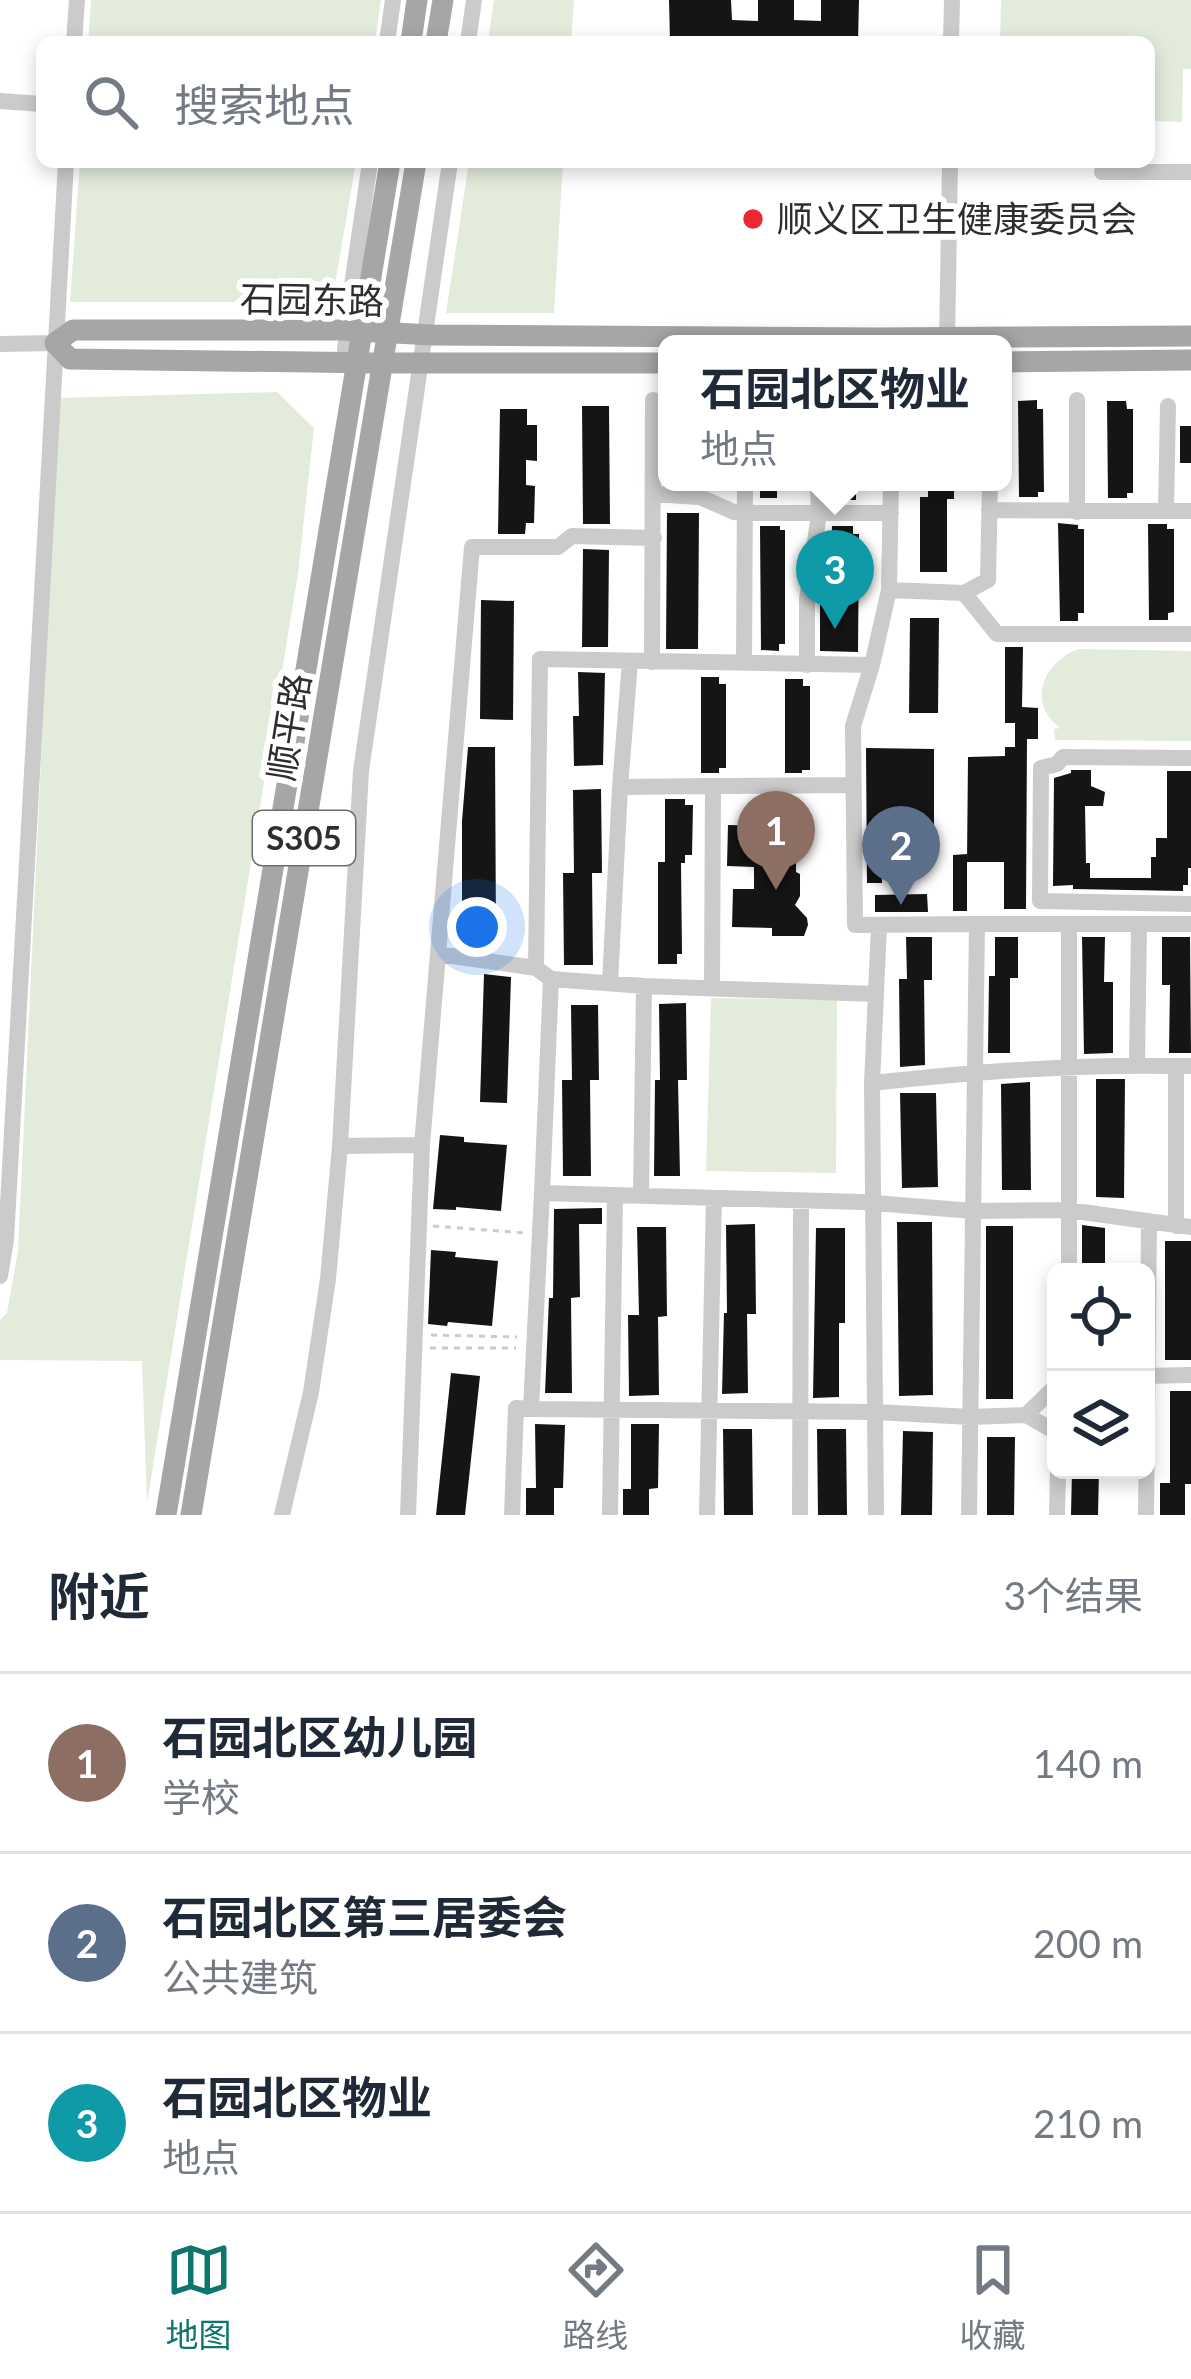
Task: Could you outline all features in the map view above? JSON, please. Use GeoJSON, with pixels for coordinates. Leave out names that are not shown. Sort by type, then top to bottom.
{"type":"FeatureCollection","features":[{"type":"Feature","properties":{"kind":"main road"},"geometry":{"type":"LineString","coordinates":[[411,36],[417,0]]}},
{"type":"Feature","properties":{"kind":"main road"},"geometry":{"type":"LineString","coordinates":[[437,36],[443,0]]}},
{"type":"Feature","properties":{"kind":"main road","name":"顺平路"},"geometry":{"type":"LineString","coordinates":[[166,1515],[355,332],[390,168]]}},
{"type":"Feature","properties":{"kind":"main road","name":"顺平路"},"geometry":{"type":"LineString","coordinates":[[191,1515],[415,168]]}},
{"type":"Feature","properties":{"kind":"main road","name":"石园东路"},"geometry":{"type":"LineString","coordinates":[[658,338],[73,330],[55,344],[70,359],[658,362]]}},
{"type":"Feature","properties":{"kind":"main road","name":"石园东路"},"geometry":{"type":"LineString","coordinates":[[1012,340],[1191,336]]}},
{"type":"Feature","properties":{"kind":"main road"},"geometry":{"type":"LineString","coordinates":[[1012,362],[1191,360]]}},
{"type":"Feature","properties":{"kind":"street"},"geometry":{"type":"LineString","coordinates":[[74,36],[77,0]]}},
{"type":"Feature","properties":{"kind":"street"},"geometry":{"type":"LineString","coordinates":[[388,36],[394,0]]}},
{"type":"Feature","properties":{"kind":"street"},"geometry":{"type":"LineString","coordinates":[[469,36],[474,0]]}},
{"type":"Feature","properties":{"kind":"street"},"geometry":{"type":"LineString","coordinates":[[952,0],[952,36]]}},
{"type":"Feature","properties":{"kind":"street"},"geometry":{"type":"LineString","coordinates":[[0,101],[36,104]]}},
{"type":"Feature","properties":{"kind":"street"},"geometry":{"type":"LineString","coordinates":[[0,1276],[6,1240],[66,168]]}},
{"type":"Feature","properties":{"kind":"street"},"geometry":{"type":"LineString","coordinates":[[355,332],[369,168]]}},
{"type":"Feature","properties":{"kind":"street"},"geometry":{"type":"LineString","coordinates":[[282,1515],[311,1393],[328,1280],[361,771],[449,168]]}},
{"type":"Feature","properties":{"kind":"street"},"geometry":{"type":"LineString","coordinates":[[947,335],[950,168]]}},
{"type":"Feature","properties":{"kind":"street"},"geometry":{"type":"LineString","coordinates":[[1102,172],[1191,172]]}},
{"type":"Feature","properties":{"kind":"street"},"geometry":{"type":"LineString","coordinates":[[0,344],[55,344]]}},
{"type":"Feature","properties":{"kind":"street"},"geometry":{"type":"LineString","coordinates":[[652,400],[652,662]]}},
{"type":"Feature","properties":{"kind":"street"},"geometry":{"type":"LineString","coordinates":[[1077,512],[1078,400]]}},
{"type":"Feature","properties":{"kind":"street"},"geometry":{"type":"LineString","coordinates":[[1166,511],[1168,406]]}},
{"type":"Feature","properties":{"kind":"street"},"geometry":{"type":"LineString","coordinates":[[744,663],[745,491]]}},
{"type":"Feature","properties":{"kind":"street"},"geometry":{"type":"LineString","coordinates":[[807,665],[807,599],[818,491]]}},
{"type":"Feature","properties":{"kind":"street"},"geometry":{"type":"LineString","coordinates":[[891,491],[889,590],[853,726],[855,926],[1191,924]]}},
{"type":"Feature","properties":{"kind":"street"},"geometry":{"type":"LineString","coordinates":[[889,590],[964,593],[988,580],[990,491]]}},
{"type":"Feature","properties":{"kind":"street"},"geometry":{"type":"LineString","coordinates":[[653,494],[700,497],[745,513],[891,513]]}},
{"type":"Feature","properties":{"kind":"street"},"geometry":{"type":"LineString","coordinates":[[989,510],[1191,511]]}},
{"type":"Feature","properties":{"kind":"street"},"geometry":{"type":"LineString","coordinates":[[408,1515],[422,1145],[472,548],[558,548],[572,536],[654,538]]}},
{"type":"Feature","properties":{"kind":"street"},"geometry":{"type":"LineString","coordinates":[[964,593],[997,634],[1191,634]]}},
{"type":"Feature","properties":{"kind":"street"},"geometry":{"type":"LineString","coordinates":[[531,1408],[542,1193],[540,659],[872,665]]}},
{"type":"Feature","properties":{"kind":"street"},"geometry":{"type":"LineString","coordinates":[[610,983],[630,662]]}},
{"type":"Feature","properties":{"kind":"street"},"geometry":{"type":"LineString","coordinates":[[1191,758],[1063,757],[1041,768],[1040,902],[1191,904]]}},
{"type":"Feature","properties":{"kind":"street"},"geometry":{"type":"LineString","coordinates":[[620,787],[854,785]]}},
{"type":"Feature","properties":{"kind":"street"},"geometry":{"type":"LineString","coordinates":[[712,988],[713,786]]}},
{"type":"Feature","properties":{"kind":"street"},"geometry":{"type":"LineString","coordinates":[[1069,924],[1069,1263]]}},
{"type":"Feature","properties":{"kind":"street"},"geometry":{"type":"LineString","coordinates":[[1137,1065],[1139,924]]}},
{"type":"Feature","properties":{"kind":"street"},"geometry":{"type":"LineString","coordinates":[[969,1515],[977,925]]}},
{"type":"Feature","properties":{"kind":"street"},"geometry":{"type":"LineString","coordinates":[[876,1515],[872,1083],[879,926]]}},
{"type":"Feature","properties":{"kind":"street"},"geometry":{"type":"LineString","coordinates":[[438,954],[610,983],[875,994]]}},
{"type":"Feature","properties":{"kind":"street"},"geometry":{"type":"LineString","coordinates":[[641,1196],[644,986]]}},
{"type":"Feature","properties":{"kind":"street"},"geometry":{"type":"LineString","coordinates":[[542,1193],[1068,1210],[1184,1227],[1184,1066],[975,1071],[872,1083]]}},
{"type":"Feature","properties":{"kind":"street"},"geometry":{"type":"LineString","coordinates":[[340,1146],[422,1145]]}},
{"type":"Feature","properties":{"kind":"street"},"geometry":{"type":"LineString","coordinates":[[610,1515],[615,1196]]}},
{"type":"Feature","properties":{"kind":"street"},"geometry":{"type":"LineString","coordinates":[[706,1515],[714,1198]]}},
{"type":"Feature","properties":{"kind":"street"},"geometry":{"type":"LineString","coordinates":[[800,1515],[801,1201]]}},
{"type":"Feature","properties":{"kind":"street"},"geometry":{"type":"LineString","coordinates":[[1147,1371],[1148,1221]]}},
{"type":"Feature","properties":{"kind":"street"},"geometry":{"type":"LineString","coordinates":[[1155,1376],[1191,1375]]}},
{"type":"Feature","properties":{"kind":"street"},"geometry":{"type":"LineString","coordinates":[[1026,1415],[1047,1395]]}},
{"type":"Feature","properties":{"kind":"street"},"geometry":{"type":"LineString","coordinates":[[512,1515],[516,1408],[875,1412],[970,1418],[1026,1415],[1047,1427]]}},
{"type":"Feature","properties":{"kind":"street"},"geometry":{"type":"LineString","coordinates":[[1057,1515],[1058,1479]]}},
{"type":"Feature","properties":{"kind":"street"},"geometry":{"type":"LineString","coordinates":[[1147,1479],[1147,1515]]}},
{"type":"Feature","properties":{"kind":"path"},"geometry":{"type":"LineString","coordinates":[[419,1225],[538,1234]]}},
{"type":"Feature","properties":{"kind":"path"},"geometry":{"type":"LineString","coordinates":[[423,1335],[534,1343]]}},
{"type":"Feature","properties":{"kind":"path"},"geometry":{"type":"LineString","coordinates":[[422,1348],[534,1343]]}},
{"type":"Feature","properties":{"kind":"green space"},"geometry":{"type":"Polygon","coordinates":[[[91,0],[381,0],[376,36],[88,36],[91,0]]]}},
{"type":"Feature","properties":{"kind":"green space"},"geometry":{"type":"Polygon","coordinates":[[[494,0],[574,0],[571,36],[489,36],[494,0]]]}},
{"type":"Feature","properties":{"kind":"green space"},"geometry":{"type":"Polygon","coordinates":[[[1001,0],[1191,0],[1191,69],[1183,69],[1182,122],[1155,121],[1155,36],[1000,36],[1001,0]]]}},
{"type":"Feature","properties":{"kind":"green space"},"geometry":{"type":"Polygon","coordinates":[[[80,168],[355,168],[332,302],[70,302],[80,168]]]}},
{"type":"Feature","properties":{"kind":"green space"},"geometry":{"type":"Polygon","coordinates":[[[468,168],[563,168],[554,313],[446,313],[468,168]]]}},
{"type":"Feature","properties":{"kind":"green space"},"geometry":{"type":"Polygon","coordinates":[[[277,392],[314,428],[298,573],[147,1503],[142,1361],[0,1360],[0,1320],[7,1313],[18,1251],[58,398],[277,392]]]}},
{"type":"Feature","properties":{"kind":"green space"},"geometry":{"type":"Polygon","coordinates":[[[1078,649],[1191,651],[1191,741],[1055,740],[1054,729],[1060,728],[1044,707],[1044,684],[1056,663],[1078,649]]]}},
{"type":"Feature","properties":{"kind":"green space"},"geometry":{"type":"Polygon","coordinates":[[[711,998],[837,1000],[836,1173],[706,1171],[711,998]]]}},
{"type":"Feature","properties":{"kind":"building"},"geometry":{"type":"Polygon","coordinates":[[[669,0],[731,0],[732,20],[758,21],[758,0],[794,0],[794,20],[821,21],[821,0],[859,0],[858,36],[670,36],[669,0]]]}},
{"type":"Feature","properties":{"kind":"building"},"geometry":{"type":"Polygon","coordinates":[[[1037,400],[1037,409],[1043,409],[1044,492],[1038,492],[1038,497],[1019,497],[1018,401],[1037,400]]]}},
{"type":"Feature","properties":{"kind":"building"},"geometry":{"type":"Polygon","coordinates":[[[1107,401],[1126,401],[1127,409],[1133,409],[1133,493],[1127,493],[1127,498],[1108,498],[1107,401]]]}},
{"type":"Feature","properties":{"kind":"building"},"geometry":{"type":"Polygon","coordinates":[[[582,406],[609,406],[610,524],[583,524],[582,406]]]}},
{"type":"Feature","properties":{"kind":"building"},"geometry":{"type":"Polygon","coordinates":[[[500,409],[527,409],[527,425],[537,425],[537,461],[526,460],[526,485],[535,486],[534,523],[526,523],[525,534],[498,534],[500,409]]]}},
{"type":"Feature","properties":{"kind":"building"},"geometry":{"type":"Polygon","coordinates":[[[1180,426],[1191,426],[1191,463],[1180,463],[1180,426]]]}},
{"type":"Feature","properties":{"kind":"building"},"geometry":{"type":"Polygon","coordinates":[[[760,491],[777,491],[777,498],[760,498],[760,491]]]}},
{"type":"Feature","properties":{"kind":"building"},"geometry":{"type":"Polygon","coordinates":[[[839,491],[856,491],[856,500],[839,500],[839,491]]]}},
{"type":"Feature","properties":{"kind":"building"},"geometry":{"type":"Polygon","coordinates":[[[928,491],[954,491],[954,499],[947,499],[947,572],[920,572],[920,497],[928,497],[928,491]]]}},
{"type":"Feature","properties":{"kind":"building"},"geometry":{"type":"Polygon","coordinates":[[[667,513],[699,513],[698,649],[666,649],[667,513]]]}},
{"type":"Feature","properties":{"kind":"building"},"geometry":{"type":"Polygon","coordinates":[[[1058,523],[1084,529],[1084,613],[1078,613],[1078,621],[1060,621],[1058,523]]]}},
{"type":"Feature","properties":{"kind":"building"},"geometry":{"type":"Polygon","coordinates":[[[1148,524],[1174,529],[1174,612],[1168,613],[1168,620],[1149,620],[1148,524]]]}},
{"type":"Feature","properties":{"kind":"building"},"geometry":{"type":"Polygon","coordinates":[[[760,526],[785,530],[785,644],[779,644],[779,651],[761,650],[760,526]]]}},
{"type":"Feature","properties":{"kind":"building"},"geometry":{"type":"Polygon","coordinates":[[[832,526],[853,526],[853,534],[859,534],[858,652],[820,651],[820,604],[830,604],[832,526]]]}},
{"type":"Feature","properties":{"kind":"building"},"geometry":{"type":"Polygon","coordinates":[[[583,549],[609,550],[608,647],[582,647],[583,549]]]}},
{"type":"Feature","properties":{"kind":"building"},"geometry":{"type":"Polygon","coordinates":[[[481,600],[514,601],[513,720],[480,719],[481,600]]]}},
{"type":"Feature","properties":{"kind":"building"},"geometry":{"type":"Polygon","coordinates":[[[910,618],[939,618],[938,713],[909,713],[910,618]]]}},
{"type":"Feature","properties":{"kind":"building"},"geometry":{"type":"Polygon","coordinates":[[[1005,647],[1023,647],[1022,707],[1038,708],[1038,739],[1027,739],[1026,909],[1004,909],[1004,862],[967,862],[968,757],[1005,756],[1005,747],[1015,747],[1015,723],[1005,723],[1005,647]]]}},
{"type":"Feature","properties":{"kind":"building"},"geometry":{"type":"Polygon","coordinates":[[[578,672],[605,673],[603,765],[574,766],[578,672]]]}},
{"type":"Feature","properties":{"kind":"building"},"geometry":{"type":"Polygon","coordinates":[[[701,677],[719,677],[719,684],[726,684],[726,768],[719,768],[719,773],[701,773],[701,677]]]}},
{"type":"Feature","properties":{"kind":"building"},"geometry":{"type":"Polygon","coordinates":[[[785,679],[803,679],[803,686],[810,686],[810,770],[802,773],[785,773],[785,679]]]}},
{"type":"Feature","properties":{"kind":"building"},"geometry":{"type":"Polygon","coordinates":[[[468,747],[495,747],[496,939],[462,939],[462,821],[468,747]]]}},
{"type":"Feature","properties":{"kind":"building"},"geometry":{"type":"Polygon","coordinates":[[[866,748],[934,749],[934,858],[881,857],[882,883],[867,883],[866,748]]]}},
{"type":"Feature","properties":{"kind":"building"},"geometry":{"type":"Polygon","coordinates":[[[1071,770],[1091,770],[1091,786],[1105,792],[1103,806],[1085,806],[1090,878],[1151,878],[1156,838],[1167,838],[1167,771],[1191,771],[1191,868],[1183,891],[1053,886],[1054,778],[1071,770]]]}},
{"type":"Feature","properties":{"kind":"building"},"geometry":{"type":"Polygon","coordinates":[[[601,789],[602,873],[592,873],[593,965],[564,965],[563,873],[574,873],[573,790],[601,789]]]}},
{"type":"Feature","properties":{"kind":"building"},"geometry":{"type":"Polygon","coordinates":[[[665,799],[685,799],[685,805],[693,805],[692,855],[685,855],[681,863],[682,954],[677,954],[677,964],[658,964],[658,862],[665,862],[665,799]]]}},
{"type":"Feature","properties":{"kind":"building"},"geometry":{"type":"Polygon","coordinates":[[[772,816],[791,816],[791,843],[796,845],[796,872],[800,874],[795,905],[807,918],[804,936],[772,936],[772,928],[732,927],[733,889],[754,889],[754,867],[727,866],[728,825],[769,826],[772,816]]]}},
{"type":"Feature","properties":{"kind":"building"},"geometry":{"type":"Polygon","coordinates":[[[967,854],[967,911],[953,911],[953,855],[967,854]]]}},
{"type":"Feature","properties":{"kind":"building"},"geometry":{"type":"Polygon","coordinates":[[[927,894],[928,912],[875,912],[875,895],[927,894]]]}},
{"type":"Feature","properties":{"kind":"building"},"geometry":{"type":"Polygon","coordinates":[[[906,937],[932,937],[932,980],[924,980],[925,1065],[900,1067],[899,979],[907,979],[906,937]]]}},
{"type":"Feature","properties":{"kind":"building"},"geometry":{"type":"Polygon","coordinates":[[[995,937],[1018,937],[1018,978],[1010,978],[1010,1053],[988,1053],[989,976],[995,976],[995,937]]]}},
{"type":"Feature","properties":{"kind":"building"},"geometry":{"type":"Polygon","coordinates":[[[1082,937],[1105,937],[1104,982],[1113,982],[1113,1053],[1084,1054],[1082,937]]]}},
{"type":"Feature","properties":{"kind":"building"},"geometry":{"type":"Polygon","coordinates":[[[1162,937],[1190,937],[1191,1053],[1169,1053],[1170,985],[1162,985],[1162,937]]]}},
{"type":"Feature","properties":{"kind":"building"},"geometry":{"type":"Polygon","coordinates":[[[484,974],[511,977],[507,1103],[480,1102],[484,974]]]}},
{"type":"Feature","properties":{"kind":"building"},"geometry":{"type":"Polygon","coordinates":[[[686,1003],[687,1080],[678,1080],[680,1176],[654,1176],[659,1004],[686,1003]]]}},
{"type":"Feature","properties":{"kind":"building"},"geometry":{"type":"Polygon","coordinates":[[[571,1005],[598,1005],[599,1080],[590,1080],[591,1176],[563,1176],[562,1080],[572,1080],[571,1005]]]}},
{"type":"Feature","properties":{"kind":"building"},"geometry":{"type":"Polygon","coordinates":[[[1096,1079],[1125,1079],[1124,1198],[1096,1197],[1096,1079]]]}},
{"type":"Feature","properties":{"kind":"building"},"geometry":{"type":"Polygon","coordinates":[[[1030,1082],[1031,1190],[1002,1190],[1001,1084],[1030,1082]]]}},
{"type":"Feature","properties":{"kind":"building"},"geometry":{"type":"Polygon","coordinates":[[[900,1093],[936,1093],[938,1187],[902,1188],[900,1093]]]}},
{"type":"Feature","properties":{"kind":"building"},"geometry":{"type":"Polygon","coordinates":[[[440,1135],[507,1145],[501,1211],[433,1209],[440,1135]]]}},
{"type":"Feature","properties":{"kind":"building"},"geometry":{"type":"Polygon","coordinates":[[[602,1208],[602,1224],[579,1224],[580,1297],[571,1298],[572,1393],[545,1393],[554,1209],[602,1208]]]}},
{"type":"Feature","properties":{"kind":"building"},"geometry":{"type":"Polygon","coordinates":[[[897,1222],[932,1222],[933,1395],[899,1396],[897,1222]]]}},
{"type":"Feature","properties":{"kind":"building"},"geometry":{"type":"Polygon","coordinates":[[[755,1224],[756,1314],[747,1314],[748,1393],[722,1394],[726,1225],[755,1224]]]}},
{"type":"Feature","properties":{"kind":"building"},"geometry":{"type":"Polygon","coordinates":[[[1082,1225],[1105,1228],[1105,1263],[1082,1263],[1082,1225]]]}},
{"type":"Feature","properties":{"kind":"building"},"geometry":{"type":"Polygon","coordinates":[[[986,1226],[1013,1226],[1013,1399],[986,1399],[986,1226]]]}},
{"type":"Feature","properties":{"kind":"building"},"geometry":{"type":"Polygon","coordinates":[[[637,1227],[666,1227],[667,1316],[658,1317],[659,1395],[629,1396],[628,1315],[639,1315],[637,1227]]]}},
{"type":"Feature","properties":{"kind":"building"},"geometry":{"type":"Polygon","coordinates":[[[816,1228],[845,1228],[839,1397],[813,1398],[816,1228]]]}},
{"type":"Feature","properties":{"kind":"building"},"geometry":{"type":"Polygon","coordinates":[[[1165,1241],[1191,1241],[1191,1360],[1165,1360],[1165,1241]]]}},
{"type":"Feature","properties":{"kind":"building"},"geometry":{"type":"Polygon","coordinates":[[[431,1250],[498,1261],[492,1326],[428,1324],[431,1250]]]}},
{"type":"Feature","properties":{"kind":"building"},"geometry":{"type":"Polygon","coordinates":[[[451,1373],[480,1376],[465,1515],[436,1515],[451,1373]]]}},
{"type":"Feature","properties":{"kind":"building"},"geometry":{"type":"Polygon","coordinates":[[[1170,1391],[1191,1391],[1191,1484],[1185,1484],[1185,1515],[1160,1515],[1160,1483],[1170,1483],[1170,1391]]]}},
{"type":"Feature","properties":{"kind":"building"},"geometry":{"type":"Polygon","coordinates":[[[535,1424],[565,1425],[563,1488],[554,1488],[554,1515],[526,1515],[526,1488],[536,1488],[535,1424]]]}},
{"type":"Feature","properties":{"kind":"building"},"geometry":{"type":"Polygon","coordinates":[[[631,1424],[659,1424],[658,1488],[649,1489],[649,1515],[623,1515],[623,1489],[631,1489],[631,1424]]]}},
{"type":"Feature","properties":{"kind":"building"},"geometry":{"type":"Polygon","coordinates":[[[723,1429],[752,1429],[753,1515],[724,1515],[723,1429]]]}},
{"type":"Feature","properties":{"kind":"building"},"geometry":{"type":"Polygon","coordinates":[[[817,1429],[846,1429],[847,1515],[818,1515],[817,1429]]]}},
{"type":"Feature","properties":{"kind":"building"},"geometry":{"type":"Polygon","coordinates":[[[903,1431],[933,1432],[932,1515],[901,1515],[903,1431]]]}},
{"type":"Feature","properties":{"kind":"building"},"geometry":{"type":"Polygon","coordinates":[[[987,1437],[1015,1437],[1014,1515],[987,1515],[987,1437]]]}},
{"type":"Feature","properties":{"kind":"building"},"geometry":{"type":"Polygon","coordinates":[[[1072,1479],[1099,1479],[1098,1515],[1071,1515],[1072,1479]]]}},
{"type":"Feature","properties":{"kind":"place","name":"顺义区卫生健康委员会"},"geometry":{"type":"Point","coordinates":[753,219]}},
{"type":"Feature","properties":{"kind":"place","name":"石园北区物业"},"geometry":{"type":"Point","coordinates":[835,629]}},
{"type":"Feature","properties":{"kind":"place","name":"石园北区幼儿园"},"geometry":{"type":"Point","coordinates":[776,890]}},
{"type":"Feature","properties":{"kind":"place","name":"石园北区第三居委会"},"geometry":{"type":"Point","coordinates":[901,905]}}]}
